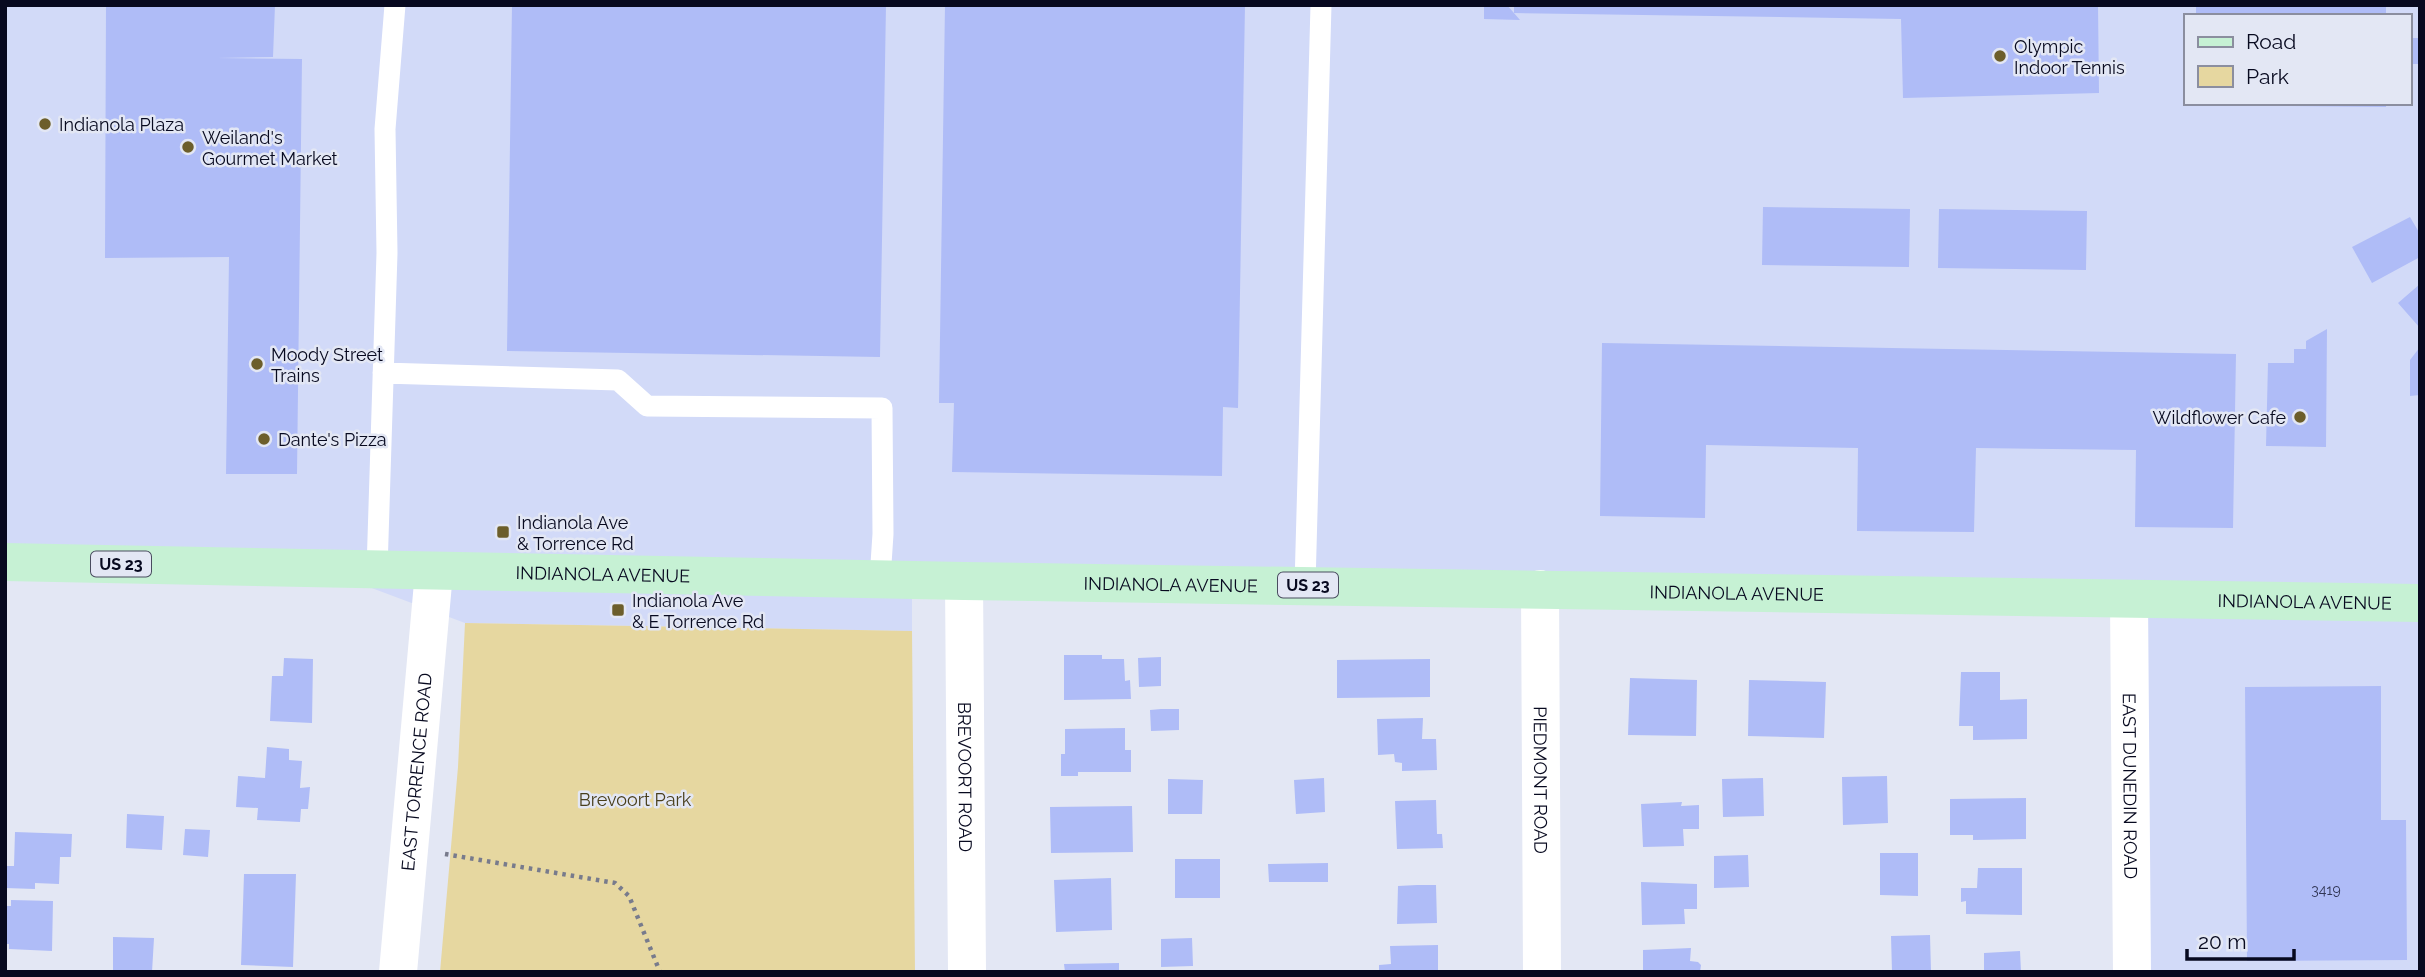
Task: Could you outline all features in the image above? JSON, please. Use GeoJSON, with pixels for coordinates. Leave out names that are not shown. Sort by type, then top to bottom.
{"type":"FeatureCollection","features":[{"type":"Feature","properties":{"kind":"main road","name":"INDIANOLA AVENUE"},"geometry":{"type":"LineString","coordinates":[[5,562],[964,581],[2420,603]]}},
{"type":"Feature","properties":{"kind":"street","name":"EAST TORRENCE ROAD"},"geometry":{"type":"LineString","coordinates":[[398,972],[434,572]]}},
{"type":"Feature","properties":{"kind":"street","name":"BREVOORT ROAD"},"geometry":{"type":"LineString","coordinates":[[964,581],[967,972]]}},
{"type":"Feature","properties":{"kind":"street","name":"PIEDMONT ROAD"},"geometry":{"type":"LineString","coordinates":[[1540,589],[1542,972]]}},
{"type":"Feature","properties":{"kind":"street","name":"EAST DUNEDIN ROAD"},"geometry":{"type":"LineString","coordinates":[[2129,600],[2132,972]]}},
{"type":"Feature","properties":{"kind":"lane"},"geometry":{"type":"LineString","coordinates":[[377,570],[387,253],[385,129],[395,5]]}},
{"type":"Feature","properties":{"kind":"lane"},"geometry":{"type":"LineString","coordinates":[[1305,585],[1321,5]]}},
{"type":"Feature","properties":{"kind":"lane"},"geometry":{"type":"LineString","coordinates":[[383,373],[618,380],[647,406],[882,408],[883,534],[880,579]]}},
{"type":"Feature","properties":{"kind":"path"},"geometry":{"type":"LineString","coordinates":[[441,853],[615,883],[629,896],[660,972]]}},
{"type":"Feature","properties":{"kind":"shaded area"},"geometry":{"type":"Polygon","coordinates":[[[5,5],[2420,5],[2420,972],[2132,972],[2125,598],[912,576],[912,631],[465,623],[321,569],[5,563],[5,5]]]}},
{"type":"Feature","properties":{"kind":"green space","name":"Brevoort Park"},"geometry":{"type":"Polygon","coordinates":[[[465,623],[912,631],[915,972],[440,972],[458,767],[465,623]]]}},
{"type":"Feature","properties":{"kind":"building"},"geometry":{"type":"Polygon","coordinates":[[[106,5],[275,5],[273,57],[217,58],[302,59],[297,474],[226,474],[229,257],[105,258],[106,5]]]}},
{"type":"Feature","properties":{"kind":"building"},"geometry":{"type":"Polygon","coordinates":[[[512,5],[886,5],[880,357],[507,351],[512,5]]]}},
{"type":"Feature","properties":{"kind":"building"},"geometry":{"type":"Polygon","coordinates":[[[945,5],[1245,5],[1238,408],[1223,407],[1222,476],[952,472],[954,403],[939,403],[945,5]]]}},
{"type":"Feature","properties":{"kind":"building"},"geometry":{"type":"Polygon","coordinates":[[[1484,5],[1507,5],[1520,20],[1484,19],[1484,5]]]}},
{"type":"Feature","properties":{"kind":"building","name":"Olympic Indoor Tennis"},"geometry":{"type":"Polygon","coordinates":[[[1514,5],[2098,5],[2099,93],[1903,98],[1901,19],[1514,13],[1514,5]]]}},
{"type":"Feature","properties":{"kind":"building"},"geometry":{"type":"Polygon","coordinates":[[[2196,5],[2386,5],[2386,14],[2196,14],[2196,5]]]}},
{"type":"Feature","properties":{"kind":"building"},"geometry":{"type":"Polygon","coordinates":[[[2411,38],[2420,38],[2420,64],[2411,64],[2411,38]]]}},
{"type":"Feature","properties":{"kind":"building"},"geometry":{"type":"Polygon","coordinates":[[[2386,105],[2386,107],[2289,106],[2386,105]]]}},
{"type":"Feature","properties":{"kind":"building"},"geometry":{"type":"Polygon","coordinates":[[[1763,207],[1910,209],[1909,267],[1762,265],[1763,207]]]}},
{"type":"Feature","properties":{"kind":"building"},"geometry":{"type":"Polygon","coordinates":[[[1939,209],[2087,211],[2086,270],[1938,268],[1939,209]]]}},
{"type":"Feature","properties":{"kind":"building"},"geometry":{"type":"Polygon","coordinates":[[[2410,217],[2420,234],[2420,257],[2372,283],[2352,247],[2410,217]]]}},
{"type":"Feature","properties":{"kind":"building"},"geometry":{"type":"Polygon","coordinates":[[[2420,284],[2420,328],[2398,303],[2420,284]]]}},
{"type":"Feature","properties":{"kind":"building"},"geometry":{"type":"Polygon","coordinates":[[[2327,329],[2326,447],[2266,446],[2268,363],[2294,363],[2294,349],[2306,349],[2306,341],[2327,329]]]}},
{"type":"Feature","properties":{"kind":"building"},"geometry":{"type":"Polygon","coordinates":[[[1602,343],[2236,354],[2233,528],[2135,527],[2136,450],[1976,448],[1974,532],[1857,531],[1858,448],[1706,445],[1705,518],[1600,516],[1602,343]]]}},
{"type":"Feature","properties":{"kind":"building"},"geometry":{"type":"Polygon","coordinates":[[[2420,347],[2420,395],[2410,396],[2410,360],[2420,347]]]}},
{"type":"Feature","properties":{"kind":"building"},"geometry":{"type":"Polygon","coordinates":[[[1064,655],[1102,655],[1102,659],[1124,659],[1125,681],[1130,680],[1131,699],[1064,700],[1064,655]]]}},
{"type":"Feature","properties":{"kind":"building"},"geometry":{"type":"Polygon","coordinates":[[[1161,657],[1161,686],[1139,687],[1138,658],[1161,657]]]}},
{"type":"Feature","properties":{"kind":"building"},"geometry":{"type":"Polygon","coordinates":[[[284,658],[313,659],[312,723],[270,721],[272,676],[283,676],[284,658]]]}},
{"type":"Feature","properties":{"kind":"building"},"geometry":{"type":"Polygon","coordinates":[[[1430,659],[1430,697],[1337,698],[1337,660],[1430,659]]]}},
{"type":"Feature","properties":{"kind":"building"},"geometry":{"type":"Polygon","coordinates":[[[1961,672],[2000,672],[2000,700],[2027,699],[2027,739],[1973,740],[1973,726],[1959,726],[1961,672]]]}},
{"type":"Feature","properties":{"kind":"building"},"geometry":{"type":"Polygon","coordinates":[[[1630,678],[1697,680],[1696,736],[1628,735],[1630,678]]]}},
{"type":"Feature","properties":{"kind":"building"},"geometry":{"type":"Polygon","coordinates":[[[1749,680],[1826,682],[1824,738],[1748,736],[1749,680]]]}},
{"type":"Feature","properties":{"kind":"building"},"geometry":{"type":"Polygon","coordinates":[[[2381,686],[2381,820],[2406,820],[2407,960],[2247,961],[2245,687],[2381,686]]]}},
{"type":"Feature","properties":{"kind":"building"},"geometry":{"type":"Polygon","coordinates":[[[1179,709],[1179,730],[1151,731],[1150,710],[1179,709]]]}},
{"type":"Feature","properties":{"kind":"building"},"geometry":{"type":"Polygon","coordinates":[[[1423,718],[1422,739],[1436,739],[1437,770],[1402,771],[1402,763],[1395,762],[1394,754],[1378,755],[1377,719],[1423,718]]]}},
{"type":"Feature","properties":{"kind":"building"},"geometry":{"type":"Polygon","coordinates":[[[1125,728],[1125,750],[1131,750],[1131,772],[1078,772],[1078,776],[1061,776],[1061,754],[1065,754],[1065,729],[1125,728]]]}},
{"type":"Feature","properties":{"kind":"building"},"geometry":{"type":"Polygon","coordinates":[[[267,747],[289,749],[289,760],[302,761],[300,788],[310,787],[308,809],[301,809],[300,822],[257,820],[258,808],[236,807],[238,776],[265,778],[267,747]]]}},
{"type":"Feature","properties":{"kind":"building"},"geometry":{"type":"Polygon","coordinates":[[[1887,776],[1888,823],[1843,825],[1842,777],[1887,776]]]}},
{"type":"Feature","properties":{"kind":"building"},"geometry":{"type":"Polygon","coordinates":[[[1324,778],[1325,812],[1296,814],[1294,780],[1324,778]]]}},
{"type":"Feature","properties":{"kind":"building"},"geometry":{"type":"Polygon","coordinates":[[[1763,778],[1764,816],[1723,817],[1722,779],[1763,778]]]}},
{"type":"Feature","properties":{"kind":"building"},"geometry":{"type":"Polygon","coordinates":[[[1168,779],[1203,780],[1202,814],[1168,814],[1168,779]]]}},
{"type":"Feature","properties":{"kind":"building"},"geometry":{"type":"Polygon","coordinates":[[[2026,798],[2026,839],[1973,840],[1973,835],[1950,835],[1950,799],[2026,798]]]}},
{"type":"Feature","properties":{"kind":"building"},"geometry":{"type":"Polygon","coordinates":[[[1436,800],[1437,834],[1442,834],[1443,848],[1397,849],[1395,801],[1436,800]]]}},
{"type":"Feature","properties":{"kind":"building"},"geometry":{"type":"Polygon","coordinates":[[[1682,802],[1681,806],[1699,805],[1699,829],[1683,829],[1684,846],[1643,847],[1641,804],[1682,802]]]}},
{"type":"Feature","properties":{"kind":"building"},"geometry":{"type":"Polygon","coordinates":[[[1132,806],[1133,852],[1051,853],[1050,807],[1132,806]]]}},
{"type":"Feature","properties":{"kind":"building"},"geometry":{"type":"Polygon","coordinates":[[[127,814],[164,816],[162,850],[126,848],[127,814]]]}},
{"type":"Feature","properties":{"kind":"building"},"geometry":{"type":"Polygon","coordinates":[[[185,829],[210,830],[208,857],[183,855],[185,829]]]}},
{"type":"Feature","properties":{"kind":"building"},"geometry":{"type":"Polygon","coordinates":[[[15,832],[72,834],[71,857],[60,857],[59,884],[35,883],[35,889],[5,888],[5,866],[14,866],[15,832]]]}},
{"type":"Feature","properties":{"kind":"building"},"geometry":{"type":"Polygon","coordinates":[[[1880,853],[1918,853],[1918,896],[1880,895],[1880,853]]]}},
{"type":"Feature","properties":{"kind":"building"},"geometry":{"type":"Polygon","coordinates":[[[1748,855],[1749,887],[1714,888],[1714,856],[1748,855]]]}},
{"type":"Feature","properties":{"kind":"building"},"geometry":{"type":"Polygon","coordinates":[[[1175,859],[1220,859],[1220,898],[1175,898],[1175,859]]]}},
{"type":"Feature","properties":{"kind":"building"},"geometry":{"type":"Polygon","coordinates":[[[1328,863],[1328,882],[1269,882],[1268,864],[1328,863]]]}},
{"type":"Feature","properties":{"kind":"building"},"geometry":{"type":"Polygon","coordinates":[[[1978,868],[2022,868],[2022,915],[1966,914],[1966,901],[1961,902],[1961,888],[1977,888],[1978,868]]]}},
{"type":"Feature","properties":{"kind":"building"},"geometry":{"type":"Polygon","coordinates":[[[244,874],[296,874],[293,967],[241,965],[244,874]]]}},
{"type":"Feature","properties":{"kind":"building"},"geometry":{"type":"Polygon","coordinates":[[[1111,878],[1112,930],[1056,932],[1054,880],[1111,878]]]}},
{"type":"Feature","properties":{"kind":"building"},"geometry":{"type":"Polygon","coordinates":[[[1641,882],[1697,884],[1697,909],[1684,909],[1685,924],[1642,925],[1641,882]]]}},
{"type":"Feature","properties":{"kind":"building"},"geometry":{"type":"Polygon","coordinates":[[[1436,885],[1437,923],[1397,924],[1398,886],[1436,885]]]}},
{"type":"Feature","properties":{"kind":"building"},"geometry":{"type":"Polygon","coordinates":[[[11,900],[53,901],[52,951],[9,949],[9,944],[5,944],[5,906],[11,906],[11,900]]]}},
{"type":"Feature","properties":{"kind":"building"},"geometry":{"type":"Polygon","coordinates":[[[1930,935],[1931,972],[1892,972],[1891,936],[1930,935]]]}},
{"type":"Feature","properties":{"kind":"building"},"geometry":{"type":"Polygon","coordinates":[[[113,937],[154,938],[152,972],[113,972],[113,937]]]}},
{"type":"Feature","properties":{"kind":"building"},"geometry":{"type":"Polygon","coordinates":[[[1192,938],[1193,966],[1161,967],[1161,939],[1192,938]]]}},
{"type":"Feature","properties":{"kind":"building"},"geometry":{"type":"Polygon","coordinates":[[[1438,945],[1438,972],[1379,972],[1379,965],[1391,964],[1390,946],[1438,945]]]}},
{"type":"Feature","properties":{"kind":"building"},"geometry":{"type":"Polygon","coordinates":[[[1691,948],[1690,961],[1701,965],[1700,972],[1643,972],[1643,950],[1691,948]]]}},
{"type":"Feature","properties":{"kind":"building"},"geometry":{"type":"Polygon","coordinates":[[[2020,951],[2021,972],[1984,972],[1984,953],[2020,951]]]}},
{"type":"Feature","properties":{"kind":"building"},"geometry":{"type":"Polygon","coordinates":[[[1119,963],[1119,972],[1065,972],[1064,964],[1119,963]]]}},
{"type":"Feature","properties":{"kind":"place","name":"Olympic Indoor Tennis"},"geometry":{"type":"Point","coordinates":[2000,56]}},
{"type":"Feature","properties":{"kind":"place","name":"Indianola Plaza"},"geometry":{"type":"Point","coordinates":[45,124]}},
{"type":"Feature","properties":{"kind":"place","name":"Weiland's Gourmet Market"},"geometry":{"type":"Point","coordinates":[188,147]}},
{"type":"Feature","properties":{"kind":"place","name":"Moody Street Trains"},"geometry":{"type":"Point","coordinates":[257,364]}},
{"type":"Feature","properties":{"kind":"place","name":"Wildflower Cafe"},"geometry":{"type":"Point","coordinates":[2300,417]}},
{"type":"Feature","properties":{"kind":"place","name":"Dante's Pizza"},"geometry":{"type":"Point","coordinates":[264,439]}},
{"type":"Feature","properties":{"kind":"place","name":"Indianola Ave & Torrence Rd"},"geometry":{"type":"Point","coordinates":[503,532]}},
{"type":"Feature","properties":{"kind":"place","name":"Indianola Ave & E Torrence Rd"},"geometry":{"type":"Point","coordinates":[618,610]}}]}
